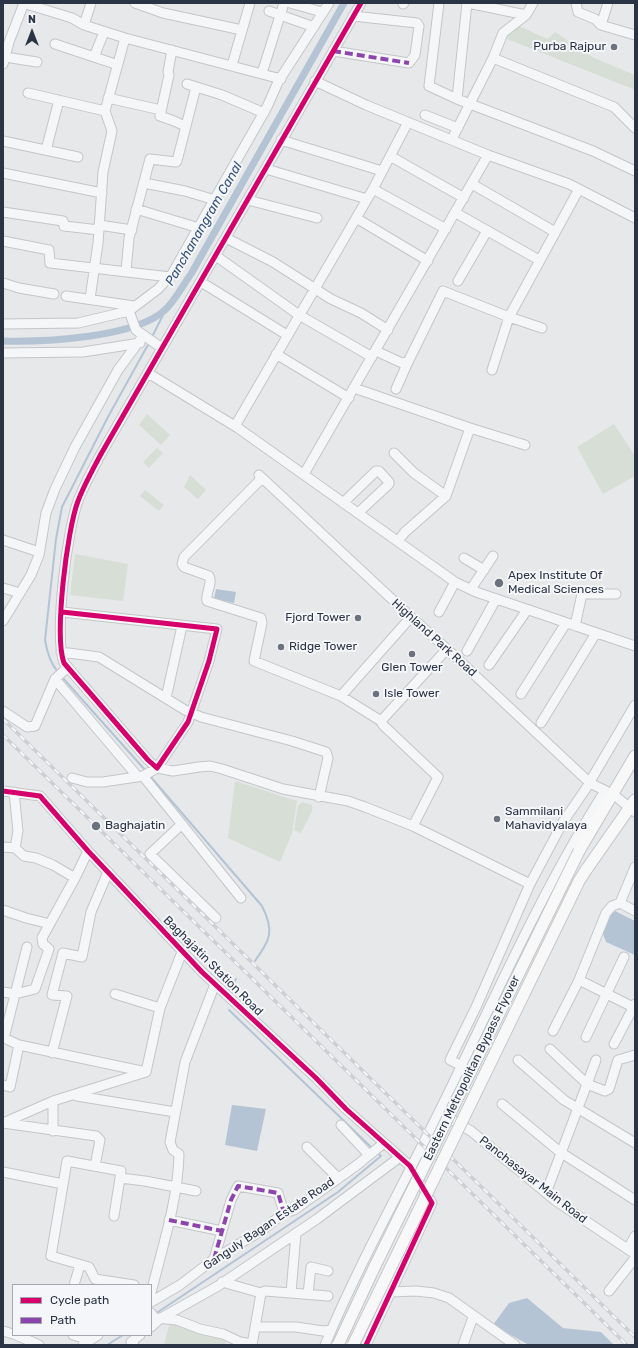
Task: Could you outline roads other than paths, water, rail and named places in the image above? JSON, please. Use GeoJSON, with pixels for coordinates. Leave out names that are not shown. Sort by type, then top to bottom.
{"type":"FeatureCollection","features":[{"type":"Feature","properties":{"kind":"main road","name":"Eastern Metropolitan Bypass Flyover"},"geometry":{"type":"LineString","coordinates":[[338,1345],[374,1268],[578,851],[609,793],[635,756]]}},
{"type":"Feature","properties":{"kind":"main road","name":"Eastern Metropolitan Bypass Flyover"},"geometry":{"type":"LineString","coordinates":[[353,1345],[579,881],[634,806]]}},
{"type":"Feature","properties":{"kind":"street"},"geometry":{"type":"LineString","coordinates":[[36,62],[4,60],[24,3],[72,18],[84,25],[104,32],[281,79]]}},
{"type":"Feature","properties":{"kind":"street"},"geometry":{"type":"LineString","coordinates":[[84,25],[91,3]]}},
{"type":"Feature","properties":{"kind":"street"},"geometry":{"type":"LineString","coordinates":[[135,3],[163,13],[242,30]]}},
{"type":"Feature","properties":{"kind":"street"},"geometry":{"type":"LineString","coordinates":[[232,65],[250,3]]}},
{"type":"Feature","properties":{"kind":"street"},"geometry":{"type":"LineString","coordinates":[[262,73],[284,3]]}},
{"type":"Feature","properties":{"kind":"street"},"geometry":{"type":"LineString","coordinates":[[290,3],[322,12]]}},
{"type":"Feature","properties":{"kind":"street"},"geometry":{"type":"LineString","coordinates":[[3,324],[78,323],[131,311],[158,289],[170,277],[264,113],[281,79],[329,3]]}},
{"type":"Feature","properties":{"kind":"street"},"geometry":{"type":"LineString","coordinates":[[147,774],[148,760],[66,669],[61,652],[62,612],[69,544],[72,523],[78,500],[101,454],[148,373],[159,346],[201,282],[281,140],[361,3]]}},
{"type":"Feature","properties":{"kind":"street"},"geometry":{"type":"LineString","coordinates":[[439,3],[428,86],[457,99],[593,151],[635,171]]}},
{"type":"Feature","properties":{"kind":"street"},"geometry":{"type":"LineString","coordinates":[[457,99],[467,3],[526,15]]}},
{"type":"Feature","properties":{"kind":"street"},"geometry":{"type":"LineString","coordinates":[[452,139],[503,33],[526,15],[532,3]]}},
{"type":"Feature","properties":{"kind":"street"},"geometry":{"type":"LineString","coordinates":[[576,3],[578,12],[595,20],[601,25],[635,35]]}},
{"type":"Feature","properties":{"kind":"street"},"geometry":{"type":"LineString","coordinates":[[601,25],[608,3]]}},
{"type":"Feature","properties":{"kind":"street"},"geometry":{"type":"LineString","coordinates":[[269,11],[314,27]]}},
{"type":"Feature","properties":{"kind":"street"},"geometry":{"type":"LineString","coordinates":[[333,51],[409,63],[415,55],[419,26],[417,23],[353,16]]}},
{"type":"Feature","properties":{"kind":"street"},"geometry":{"type":"LineString","coordinates":[[94,57],[104,32]]}},
{"type":"Feature","properties":{"kind":"street"},"geometry":{"type":"LineString","coordinates":[[90,299],[95,267],[104,166],[112,131],[105,112],[125,38]]}},
{"type":"Feature","properties":{"kind":"street"},"geometry":{"type":"LineString","coordinates":[[55,44],[118,65]]}},
{"type":"Feature","properties":{"kind":"street"},"geometry":{"type":"LineString","coordinates":[[172,50],[168,72],[169,75],[160,116],[174,120],[185,126]]}},
{"type":"Feature","properties":{"kind":"street"},"geometry":{"type":"LineString","coordinates":[[492,58],[614,107],[635,128]]}},
{"type":"Feature","properties":{"kind":"street"},"geometry":{"type":"LineString","coordinates":[[315,81],[488,155],[579,189],[635,218]]}},
{"type":"Feature","properties":{"kind":"street"},"geometry":{"type":"LineString","coordinates":[[126,271],[127,247],[151,158],[174,162],[177,161],[185,126],[193,103],[191,85],[222,95],[264,113]]}},
{"type":"Feature","properties":{"kind":"street"},"geometry":{"type":"LineString","coordinates":[[28,93],[105,112]]}},
{"type":"Feature","properties":{"kind":"street"},"geometry":{"type":"LineString","coordinates":[[108,98],[161,110]]}},
{"type":"Feature","properties":{"kind":"street"},"geometry":{"type":"LineString","coordinates":[[46,150],[59,100]]}},
{"type":"Feature","properties":{"kind":"street"},"geometry":{"type":"LineString","coordinates":[[425,114],[458,128]]}},
{"type":"Feature","properties":{"kind":"street"},"geometry":{"type":"LineString","coordinates":[[235,426],[373,189],[408,122]]}},
{"type":"Feature","properties":{"kind":"street"},"geometry":{"type":"LineString","coordinates":[[281,140],[382,171]]}},
{"type":"Feature","properties":{"kind":"street"},"geometry":{"type":"LineString","coordinates":[[3,141],[78,157]]}},
{"type":"Feature","properties":{"kind":"street"},"geometry":{"type":"LineString","coordinates":[[304,474],[456,213],[488,155]]}},
{"type":"Feature","properties":{"kind":"street"},"geometry":{"type":"LineString","coordinates":[[390,156],[464,198]]}},
{"type":"Feature","properties":{"kind":"street"},"geometry":{"type":"LineString","coordinates":[[266,169],[367,199]]}},
{"type":"Feature","properties":{"kind":"street"},"geometry":{"type":"LineString","coordinates":[[3,172],[102,193]]}},
{"type":"Feature","properties":{"kind":"street"},"geometry":{"type":"LineString","coordinates":[[144,183],[185,191],[215,200]]}},
{"type":"Feature","properties":{"kind":"street"},"geometry":{"type":"LineString","coordinates":[[472,184],[555,232]]}},
{"type":"Feature","properties":{"kind":"street"},"geometry":{"type":"LineString","coordinates":[[373,189],[446,229]]}},
{"type":"Feature","properties":{"kind":"street"},"geometry":{"type":"LineString","coordinates":[[492,370],[509,317],[579,189]]}},
{"type":"Feature","properties":{"kind":"street"},"geometry":{"type":"LineString","coordinates":[[248,200],[317,218]]}},
{"type":"Feature","properties":{"kind":"street"},"geometry":{"type":"LineString","coordinates":[[136,210],[199,228]]}},
{"type":"Feature","properties":{"kind":"street"},"geometry":{"type":"LineString","coordinates":[[3,212],[63,222],[64,226],[132,230]]}},
{"type":"Feature","properties":{"kind":"street"},"geometry":{"type":"LineString","coordinates":[[456,213],[539,260]]}},
{"type":"Feature","properties":{"kind":"street"},"geometry":{"type":"LineString","coordinates":[[356,218],[428,261]]}},
{"type":"Feature","properties":{"kind":"street"},"geometry":{"type":"LineString","coordinates":[[458,280],[487,230]]}},
{"type":"Feature","properties":{"kind":"street"},"geometry":{"type":"LineString","coordinates":[[226,238],[273,262],[331,299],[361,313],[388,330]]}},
{"type":"Feature","properties":{"kind":"street"},"geometry":{"type":"LineString","coordinates":[[3,241],[49,250],[50,263],[95,267],[170,277]]}},
{"type":"Feature","properties":{"kind":"street"},"geometry":{"type":"LineString","coordinates":[[216,256],[299,315],[374,354],[402,363],[408,362]]}},
{"type":"Feature","properties":{"kind":"street"},"geometry":{"type":"LineString","coordinates":[[201,282],[287,335]]}},
{"type":"Feature","properties":{"kind":"street"},"geometry":{"type":"LineString","coordinates":[[3,283],[19,288],[54,294]]}},
{"type":"Feature","properties":{"kind":"street"},"geometry":{"type":"LineString","coordinates":[[396,389],[442,291],[542,328]]}},
{"type":"Feature","properties":{"kind":"street"},"geometry":{"type":"LineString","coordinates":[[66,296],[90,299],[131,311]]}},
{"type":"Feature","properties":{"kind":"street"},"geometry":{"type":"LineString","coordinates":[[131,311],[136,330],[143,339],[159,346]]}},
{"type":"Feature","properties":{"kind":"street"},"geometry":{"type":"LineString","coordinates":[[3,353],[83,352],[143,339]]}},
{"type":"Feature","properties":{"kind":"street"},"geometry":{"type":"LineString","coordinates":[[3,621],[31,575],[39,552],[46,513],[76,447],[118,370],[143,339]]}},
{"type":"Feature","properties":{"kind":"street"},"geometry":{"type":"LineString","coordinates":[[276,354],[349,398]]}},
{"type":"Feature","properties":{"kind":"street"},"geometry":{"type":"LineString","coordinates":[[148,373],[235,426],[455,582],[496,599],[635,646]]}},
{"type":"Feature","properties":{"kind":"street"},"geometry":{"type":"LineString","coordinates":[[354,388],[470,428],[526,445]]}},
{"type":"Feature","properties":{"kind":"street"},"geometry":{"type":"LineString","coordinates":[[398,541],[404,532],[446,496],[470,428]]}},
{"type":"Feature","properties":{"kind":"street"},"geometry":{"type":"LineString","coordinates":[[394,453],[414,474],[446,496]]}},
{"type":"Feature","properties":{"kind":"street"},"geometry":{"type":"LineString","coordinates":[[343,503],[376,471],[380,471],[390,483],[358,513]]}},
{"type":"Feature","properties":{"kind":"street","name":"Highland Park Road"},"geometry":{"type":"LineString","coordinates":[[341,696],[254,661],[262,623],[261,618],[207,601],[206,598],[211,579],[209,576],[184,567],[182,564],[184,557],[261,476],[410,618],[447,649],[590,783],[634,806]]}},
{"type":"Feature","properties":{"kind":"street"},"geometry":{"type":"LineString","coordinates":[[3,540],[39,552]]}},
{"type":"Feature","properties":{"kind":"street"},"geometry":{"type":"LineString","coordinates":[[471,589],[493,556]]}},
{"type":"Feature","properties":{"kind":"street"},"geometry":{"type":"LineString","coordinates":[[464,558],[484,570]]}},
{"type":"Feature","properties":{"kind":"street"},"geometry":{"type":"LineString","coordinates":[[439,612],[455,582]]}},
{"type":"Feature","properties":{"kind":"street"},"geometry":{"type":"LineString","coordinates":[[3,588],[20,593]]}},
{"type":"Feature","properties":{"kind":"street"},"geometry":{"type":"LineString","coordinates":[[521,694],[570,625],[582,594],[616,594]]}},
{"type":"Feature","properties":{"kind":"street"},"geometry":{"type":"LineString","coordinates":[[467,650],[496,599]]}},
{"type":"Feature","properties":{"kind":"street"},"geometry":{"type":"LineString","coordinates":[[490,666],[527,610]]}},
{"type":"Feature","properties":{"kind":"street"},"geometry":{"type":"LineString","coordinates":[[62,612],[217,629],[209,661],[185,726],[147,774]]}},
{"type":"Feature","properties":{"kind":"street"},"geometry":{"type":"LineString","coordinates":[[410,618],[341,696],[382,721],[383,725],[438,776],[413,826]]}},
{"type":"Feature","properties":{"kind":"street"},"geometry":{"type":"LineString","coordinates":[[166,698],[182,626]]}},
{"type":"Feature","properties":{"kind":"street"},"geometry":{"type":"LineString","coordinates":[[541,723],[596,633]]}},
{"type":"Feature","properties":{"kind":"street"},"geometry":{"type":"LineString","coordinates":[[382,721],[447,649]]}},
{"type":"Feature","properties":{"kind":"street"},"geometry":{"type":"LineString","coordinates":[[61,652],[99,657],[201,718],[292,741],[326,752],[328,758],[319,797]]}},
{"type":"Feature","properties":{"kind":"street"},"geometry":{"type":"LineString","coordinates":[[3,711],[27,727],[35,726],[55,679],[66,669]]}},
{"type":"Feature","properties":{"kind":"street"},"geometry":{"type":"LineString","coordinates":[[55,679],[147,774],[182,824],[241,898]]}},
{"type":"Feature","properties":{"kind":"street"},"geometry":{"type":"LineString","coordinates":[[462,1066],[450,1060],[477,1005],[530,884],[563,822],[590,783],[635,705]]}},
{"type":"Feature","properties":{"kind":"street"},"geometry":{"type":"LineString","coordinates":[[72,778],[87,782],[103,782],[147,774],[210,766],[283,789],[319,797],[348,801],[413,826],[530,884]]}},
{"type":"Feature","properties":{"kind":"street","name":"Baghajatin Station Road"},"geometry":{"type":"LineString","coordinates":[[3,791],[40,796],[50,800],[88,851],[182,952],[242,1010],[375,1150],[400,1157],[410,1166],[430,1197],[432,1203],[391,1292]]}},
{"type":"Feature","properties":{"kind":"street"},"geometry":{"type":"LineString","coordinates":[[14,792],[18,831],[15,848]]}},
{"type":"Feature","properties":{"kind":"street"},"geometry":{"type":"LineString","coordinates":[[325,1345],[410,1166],[462,1066],[501,980],[536,910],[578,833],[609,793]]}},
{"type":"Feature","properties":{"kind":"street"},"geometry":{"type":"LineString","coordinates":[[182,824],[150,854],[216,918]]}},
{"type":"Feature","properties":{"kind":"street"},"geometry":{"type":"LineString","coordinates":[[3,847],[15,848],[24,856],[36,858],[75,878]]}},
{"type":"Feature","properties":{"kind":"street"},"geometry":{"type":"LineString","coordinates":[[88,851],[42,938],[43,944],[49,949],[82,958],[91,912],[108,872]]}},
{"type":"Feature","properties":{"kind":"street"},"geometry":{"type":"LineString","coordinates":[[553,1031],[579,980],[609,908],[620,903],[635,867]]}},
{"type":"Feature","properties":{"kind":"street"},"geometry":{"type":"LineString","coordinates":[[620,903],[635,911]]}},
{"type":"Feature","properties":{"kind":"street"},"geometry":{"type":"LineString","coordinates":[[3,910],[50,924]]}},
{"type":"Feature","properties":{"kind":"street"},"geometry":{"type":"LineString","coordinates":[[27,947],[4,1038],[19,1045],[52,1053],[146,1072]]}},
{"type":"Feature","properties":{"kind":"street"},"geometry":{"type":"LineString","coordinates":[[35,989],[49,949]]}},
{"type":"Feature","properties":{"kind":"street"},"geometry":{"type":"LineString","coordinates":[[146,1072],[160,1008],[182,952]]}},
{"type":"Feature","properties":{"kind":"street"},"geometry":{"type":"LineString","coordinates":[[52,995],[63,954]]}},
{"type":"Feature","properties":{"kind":"street"},"geometry":{"type":"LineString","coordinates":[[586,1037],[624,957]]}},
{"type":"Feature","properties":{"kind":"street"},"geometry":{"type":"LineString","coordinates":[[579,980],[634,1006],[614,1044]]}},
{"type":"Feature","properties":{"kind":"street"},"geometry":{"type":"LineString","coordinates":[[152,1286],[173,1207],[179,1172],[179,1154],[173,1150],[170,1142],[185,1062],[215,984]]}},
{"type":"Feature","properties":{"kind":"street"},"geometry":{"type":"LineString","coordinates":[[3,992],[15,994],[35,989],[52,995],[67,996],[52,1053]]}},
{"type":"Feature","properties":{"kind":"street"},"geometry":{"type":"LineString","coordinates":[[115,994],[160,1008]]}},
{"type":"Feature","properties":{"kind":"street"},"geometry":{"type":"LineString","coordinates":[[3,1085],[10,1087],[19,1045]]}},
{"type":"Feature","properties":{"kind":"street"},"geometry":{"type":"LineString","coordinates":[[550,1049],[587,1084],[605,1091],[609,1089],[618,1060],[635,1056]]}},
{"type":"Feature","properties":{"kind":"street"},"geometry":{"type":"LineString","coordinates":[[518,1060],[564,1100],[635,1143]]}},
{"type":"Feature","properties":{"kind":"street"},"geometry":{"type":"LineString","coordinates":[[546,1193],[560,1152],[596,1060]]}},
{"type":"Feature","properties":{"kind":"street"},"geometry":{"type":"LineString","coordinates":[[3,1123],[54,1101],[146,1072]]}},
{"type":"Feature","properties":{"kind":"street"},"geometry":{"type":"LineString","coordinates":[[74,1095],[175,1112]]}},
{"type":"Feature","properties":{"kind":"street"},"geometry":{"type":"LineString","coordinates":[[52,1131],[54,1101]]}},
{"type":"Feature","properties":{"kind":"street"},"geometry":{"type":"LineString","coordinates":[[502,1104],[560,1152],[635,1200]]}},
{"type":"Feature","properties":{"kind":"street","name":"Panchasayar Main Road"},"geometry":{"type":"LineString","coordinates":[[439,1112],[471,1132],[546,1193],[586,1222],[632,1251]]}},
{"type":"Feature","properties":{"kind":"street"},"geometry":{"type":"LineString","coordinates":[[3,1123],[99,1137],[100,1140],[95,1166]]}},
{"type":"Feature","properties":{"kind":"street"},"geometry":{"type":"LineString","coordinates":[[341,1125],[375,1150]]}},
{"type":"Feature","properties":{"kind":"street"},"geometry":{"type":"LineString","coordinates":[[307,1147],[338,1178]]}},
{"type":"Feature","properties":{"kind":"street","name":"Ganguly Bagan Estate Road"},"geometry":{"type":"LineString","coordinates":[[152,1301],[180,1285],[214,1259],[261,1231],[284,1213],[294,1210],[375,1150]]}},
{"type":"Feature","properties":{"kind":"street"},"geometry":{"type":"LineString","coordinates":[[154,1319],[222,1282],[332,1209],[400,1157]]}},
{"type":"Feature","properties":{"kind":"street"},"geometry":{"type":"LineString","coordinates":[[114,1216],[121,1171],[67,1161],[51,1256],[91,1268],[95,1279],[128,1284]]}},
{"type":"Feature","properties":{"kind":"street"},"geometry":{"type":"LineString","coordinates":[[3,1172],[63,1184]]}},
{"type":"Feature","properties":{"kind":"street"},"geometry":{"type":"LineString","coordinates":[[120,1178],[196,1191]]}},
{"type":"Feature","properties":{"kind":"street"},"geometry":{"type":"LineString","coordinates":[[214,1259],[231,1200],[238,1186],[278,1193],[284,1213]]}},
{"type":"Feature","properties":{"kind":"street"},"geometry":{"type":"LineString","coordinates":[[169,1220],[222,1231]]}},
{"type":"Feature","properties":{"kind":"street"},"geometry":{"type":"LineString","coordinates":[[291,1293],[296,1233]]}},
{"type":"Feature","properties":{"kind":"street"},"geometry":{"type":"LineString","coordinates":[[632,1251],[635,1236]]}},
{"type":"Feature","properties":{"kind":"street"},"geometry":{"type":"LineString","coordinates":[[609,1291],[635,1258]]}},
{"type":"Feature","properties":{"kind":"street"},"geometry":{"type":"LineString","coordinates":[[74,1284],[80,1265]]}},
{"type":"Feature","properties":{"kind":"street"},"geometry":{"type":"LineString","coordinates":[[308,1294],[311,1267],[328,1271]]}},
{"type":"Feature","properties":{"kind":"street"},"geometry":{"type":"LineString","coordinates":[[222,1282],[261,1293],[265,1291],[328,1296]]}},
{"type":"Feature","properties":{"kind":"street"},"geometry":{"type":"LineString","coordinates":[[367,1345],[391,1292],[416,1291],[434,1293],[449,1298],[473,1317],[514,1345]]}},
{"type":"Feature","properties":{"kind":"street"},"geometry":{"type":"LineString","coordinates":[[154,1319],[177,1320],[200,1329],[223,1334],[240,1342],[252,1344],[261,1293]]}},
{"type":"Feature","properties":{"kind":"street"},"geometry":{"type":"LineString","coordinates":[[463,1345],[473,1317]]}},
{"type":"Feature","properties":{"kind":"street"},"geometry":{"type":"LineString","coordinates":[[255,1327],[296,1327],[323,1332],[331,1330]]}},
{"type":"Feature","properties":{"kind":"street"},"geometry":{"type":"LineString","coordinates":[[76,1336],[90,1340]]}},
{"type":"Feature","properties":{"kind":"street"},"geometry":{"type":"LineString","coordinates":[[130,1344],[139,1336]]}},
{"type":"Feature","properties":{"kind":"street"},"geometry":{"type":"LineString","coordinates":[[26,1337],[39,1345]]}},
{"type":"Feature","properties":{"kind":"water"},"geometry":{"type":"Polygon","coordinates":[[[216,589],[236,592],[234,603],[214,599],[216,589]]]}},
{"type":"Feature","properties":{"kind":"water"},"geometry":{"type":"Polygon","coordinates":[[[615,911],[635,921],[635,955],[606,942],[602,931],[610,915],[615,911]]]}},
{"type":"Feature","properties":{"kind":"water"},"geometry":{"type":"Polygon","coordinates":[[[232,1105],[266,1109],[257,1151],[225,1145],[232,1105]]]}},
{"type":"Feature","properties":{"kind":"water"},"geometry":{"type":"Polygon","coordinates":[[[527,1298],[563,1328],[601,1332],[614,1345],[529,1345],[493,1325],[509,1303],[527,1298]]]}},
{"type":"Feature","properties":{"kind":"waterway","name":"Panchanangram Canal"},"geometry":{"type":"LineString","coordinates":[[3,341],[65,339],[112,332],[152,319],[166,309],[191,274],[344,3]]}},
{"type":"Feature","properties":{"kind":"waterway"},"geometry":{"type":"LineString","coordinates":[[152,337],[166,309]]}},
{"type":"Feature","properties":{"kind":"waterway"},"geometry":{"type":"LineString","coordinates":[[58,672],[49,657],[45,640],[56,539],[62,507],[109,415],[149,343]]}},
{"type":"Feature","properties":{"kind":"waterway"},"geometry":{"type":"LineString","coordinates":[[62,677],[146,771]]}},
{"type":"Feature","properties":{"kind":"waterway"},"geometry":{"type":"LineString","coordinates":[[150,776],[262,906],[268,922],[269,935],[264,947],[255,961]]}},
{"type":"Feature","properties":{"kind":"waterway"},"geometry":{"type":"LineString","coordinates":[[232,987],[236,979]]}},
{"type":"Feature","properties":{"kind":"waterway"},"geometry":{"type":"LineString","coordinates":[[229,1010],[373,1149]]}},
{"type":"Feature","properties":{"kind":"waterway"},"geometry":{"type":"LineString","coordinates":[[155,1314],[338,1192],[381,1156],[376,1152]]}},
{"type":"Feature","properties":{"kind":"waterway"},"geometry":{"type":"LineString","coordinates":[[107,1345],[121,1336]]}},
{"type":"Feature","properties":{"kind":"railway"},"geometry":{"type":"LineString","coordinates":[[3,719],[635,1337]]}},
{"type":"Feature","properties":{"kind":"railway"},"geometry":{"type":"LineString","coordinates":[[3,735],[627,1345]]}},
{"type":"Feature","properties":{"kind":"place","name":"Purba Rajpur"},"geometry":{"type":"Point","coordinates":[614,47]}},
{"type":"Feature","properties":{"kind":"place","name":"Apex Institute Of Medical Sciences"},"geometry":{"type":"Point","coordinates":[499,583]}},
{"type":"Feature","properties":{"kind":"place","name":"Fjord Tower"},"geometry":{"type":"Point","coordinates":[358,618]}},
{"type":"Feature","properties":{"kind":"place","name":"Ridge Tower"},"geometry":{"type":"Point","coordinates":[281,647]}},
{"type":"Feature","properties":{"kind":"place","name":"Glen Tower"},"geometry":{"type":"Point","coordinates":[412,654]}},
{"type":"Feature","properties":{"kind":"place","name":"Isle Tower"},"geometry":{"type":"Point","coordinates":[376,694]}},
{"type":"Feature","properties":{"kind":"place","name":"Sammilani Mahavidyalaya"},"geometry":{"type":"Point","coordinates":[497,819]}},
{"type":"Feature","properties":{"kind":"place","name":"Baghajatin"},"geometry":{"type":"Point","coordinates":[96,826]}}]}
